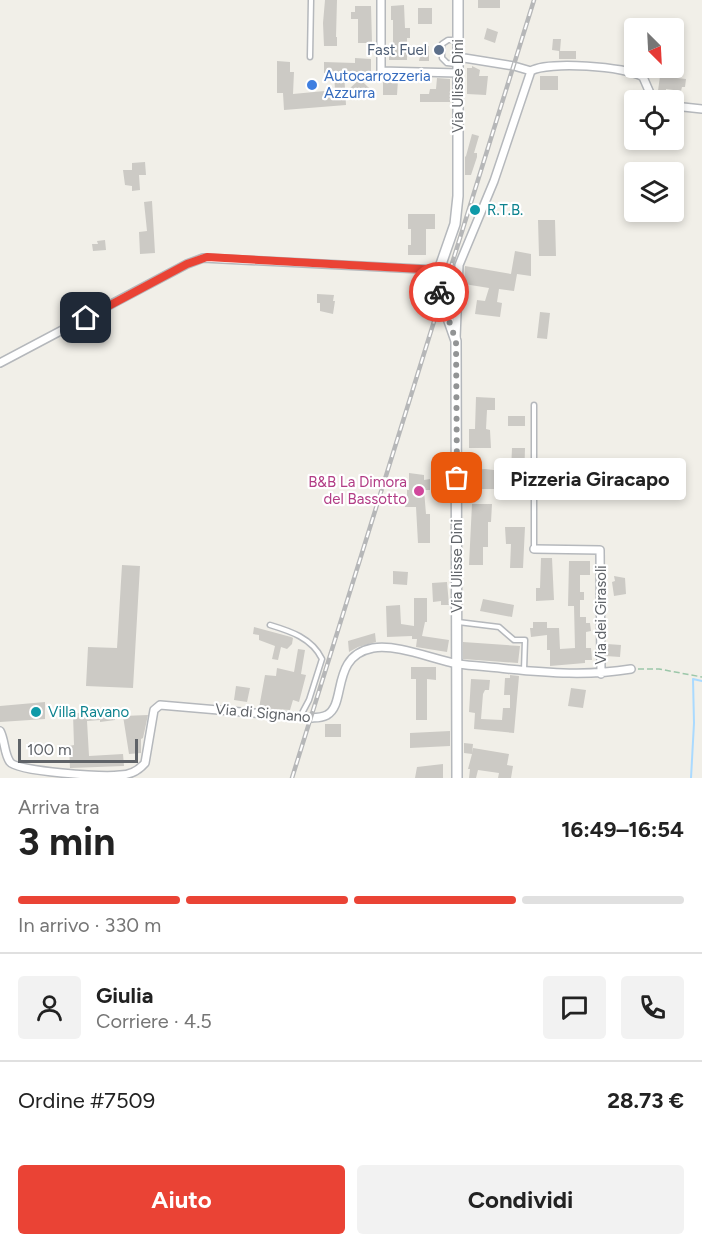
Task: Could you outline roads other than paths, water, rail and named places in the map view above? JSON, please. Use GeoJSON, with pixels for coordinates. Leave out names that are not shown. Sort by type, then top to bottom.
{"type":"FeatureCollection","features":[{"type":"Feature","properties":{"kind":"street"},"geometry":{"type":"LineString","coordinates":[[381,0],[381,71],[458,65],[514,66],[531,71],[546,66],[578,66],[633,72],[643,77],[649,90]]}},
{"type":"Feature","properties":{"kind":"street","name":"Via Ulisse Dini"},"geometry":{"type":"LineString","coordinates":[[457,778],[456,341],[439,292],[439,270],[452,237],[456,213],[458,0]]}},
{"type":"Feature","properties":{"kind":"street"},"geometry":{"type":"LineString","coordinates":[[456,341],[459,265],[494,181],[531,71]]}},
{"type":"Feature","properties":{"kind":"street"},"geometry":{"type":"LineString","coordinates":[[684,107],[702,109]]}},
{"type":"Feature","properties":{"kind":"street"},"geometry":{"type":"LineString","coordinates":[[0,363],[202,258],[439,270]]}},
{"type":"Feature","properties":{"kind":"street","name":"Via dei Girasoli"},"geometry":{"type":"LineString","coordinates":[[534,549],[600,550],[601,674]]}},
{"type":"Feature","properties":{"kind":"street","name":"Via di Signano"},"geometry":{"type":"LineString","coordinates":[[0,731],[11,764],[25,769],[69,776],[121,776],[141,768],[145,763],[155,708],[160,705],[321,717],[331,712],[347,666],[354,657],[366,650],[389,648],[458,664],[524,670],[601,674],[631,669]]}},
{"type":"Feature","properties":{"kind":"lane"},"geometry":{"type":"LineString","coordinates":[[310,57],[311,0]]}},
{"type":"Feature","properties":{"kind":"lane"},"geometry":{"type":"LineString","coordinates":[[458,40],[448,40],[442,44],[442,58],[447,63],[458,65]]}},
{"type":"Feature","properties":{"kind":"lane"},"geometry":{"type":"LineString","coordinates":[[534,405],[534,549]]}},
{"type":"Feature","properties":{"kind":"lane"},"geometry":{"type":"LineString","coordinates":[[457,622],[499,627],[514,640],[525,640],[524,670]]}},
{"type":"Feature","properties":{"kind":"lane"},"geometry":{"type":"LineString","coordinates":[[270,625],[295,633],[318,651],[322,659],[309,700],[300,717]]}},
{"type":"Feature","properties":{"kind":"waterway"},"geometry":{"type":"LineString","coordinates":[[691,778],[694,723],[693,679],[702,681]]}},
{"type":"Feature","properties":{"kind":"railway"},"geometry":{"type":"LineString","coordinates":[[292,778],[534,0]]}},
{"type":"Feature","properties":{"kind":"place","name":"Fast Fuel"},"geometry":{"type":"Point","coordinates":[439,50]}},
{"type":"Feature","properties":{"kind":"place","name":"Autocarrozzeria Azzurra"},"geometry":{"type":"Point","coordinates":[312,85]}},
{"type":"Feature","properties":{"kind":"place","name":"R.T.B."},"geometry":{"type":"Point","coordinates":[475,210]}},
{"type":"Feature","properties":{"kind":"place","name":"Pizzeria Giracapo"},"geometry":{"type":"Point","coordinates":[457,478]}},
{"type":"Feature","properties":{"kind":"place","name":"B&B La Dimora del Bassotto"},"geometry":{"type":"Point","coordinates":[419,491]}},
{"type":"Feature","properties":{"kind":"place","name":"Villa Ravano"},"geometry":{"type":"Point","coordinates":[36,712]}}]}
